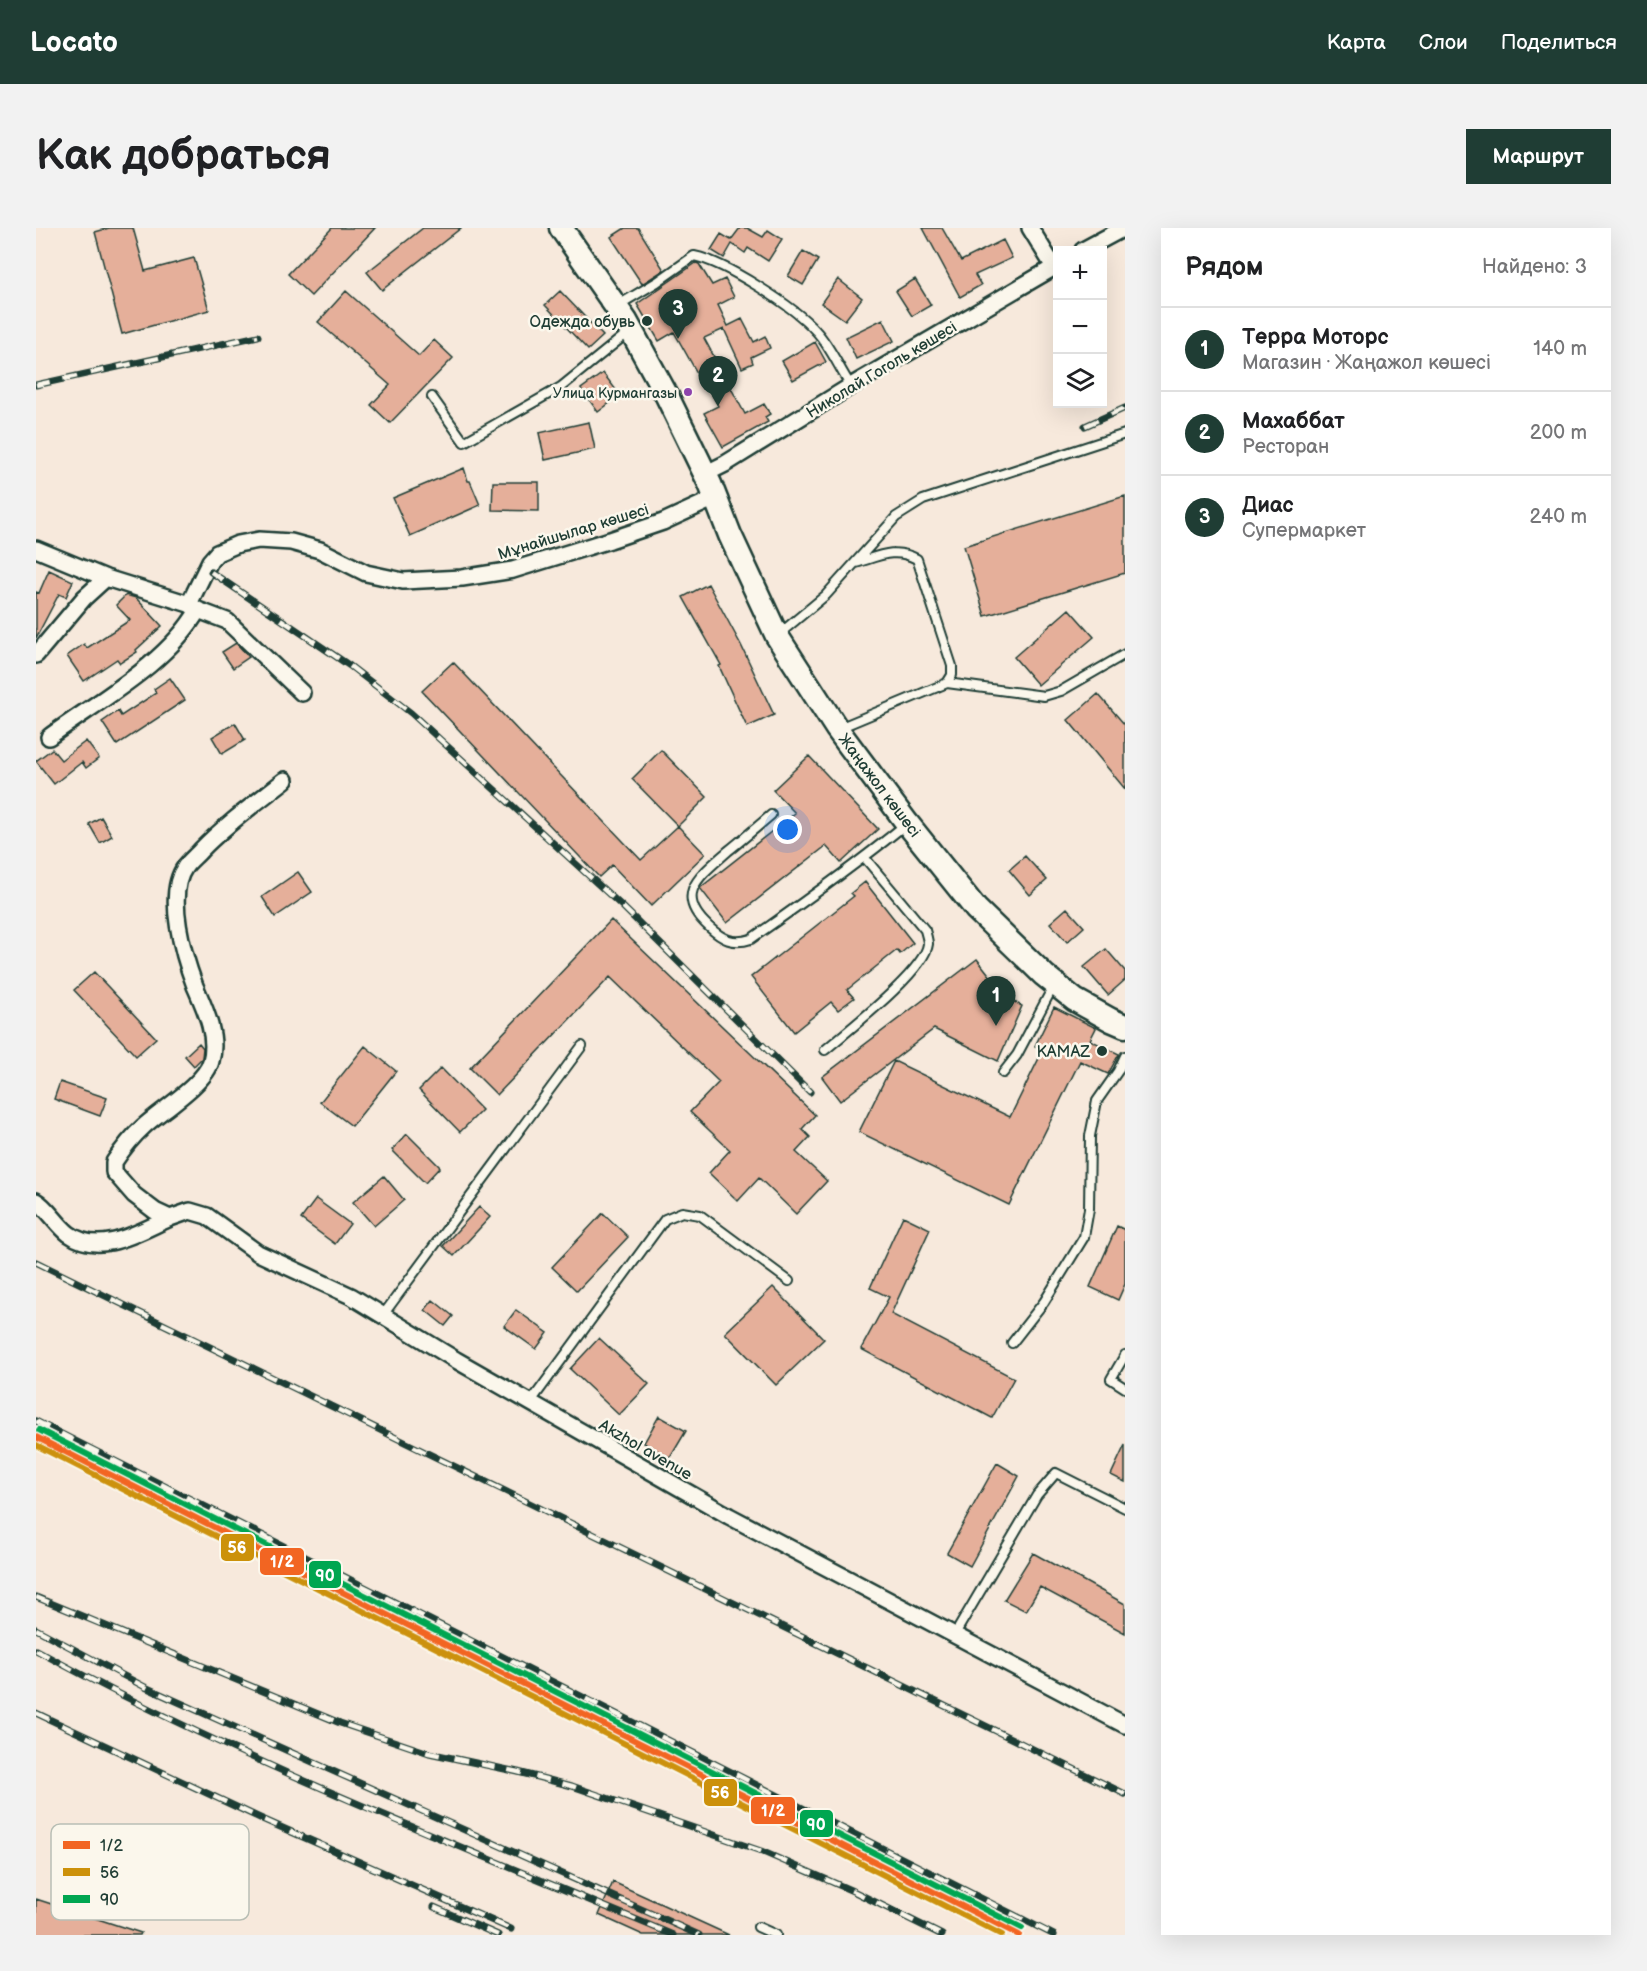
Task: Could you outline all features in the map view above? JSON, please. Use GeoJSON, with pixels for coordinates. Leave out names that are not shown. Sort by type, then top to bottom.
{"type":"FeatureCollection","features":[{"type":"Feature","properties":{"kind":"main road"},"geometry":{"type":"LineString","coordinates":[[561,228],[631,330],[667,396],[710,485]]}},
{"type":"Feature","properties":{"kind":"main road","name":"Жаңажол көшесі"},"geometry":{"type":"LineString","coordinates":[[710,485],[730,535],[777,636],[837,729],[907,823],[976,909],[1054,983],[1075,1000],[1125,1026]]}},
{"type":"Feature","properties":{"kind":"street"},"geometry":{"type":"LineString","coordinates":[[1029,228],[1053,262]]}},
{"type":"Feature","properties":{"kind":"street"},"geometry":{"type":"LineString","coordinates":[[1090,246],[1124,228]]}},
{"type":"Feature","properties":{"kind":"street","name":"Николай Гоголь көшесі"},"geometry":{"type":"LineString","coordinates":[[710,485],[725,464],[850,386],[1053,268]]}},
{"type":"Feature","properties":{"kind":"street","name":"Мұнайшылар көшесі"},"geometry":{"type":"LineString","coordinates":[[49,736],[152,664],[188,626],[210,561],[217,553],[238,544],[259,540],[291,542],[321,550],[366,573],[403,581],[462,578],[513,570],[663,522],[710,485]]}},
{"type":"Feature","properties":{"kind":"street"},"geometry":{"type":"LineString","coordinates":[[36,549],[106,578],[193,607],[227,621],[302,693]]}},
{"type":"Feature","properties":{"kind":"street"},"geometry":{"type":"LineString","coordinates":[[36,655],[84,598],[106,578]]}},
{"type":"Feature","properties":{"kind":"street"},"geometry":{"type":"LineString","coordinates":[[170,1218],[155,1211],[134,1195],[114,1172],[114,1162],[142,1127],[191,1088],[211,1064],[213,1052],[211,1031],[180,934],[177,885],[184,868],[219,832],[285,780]]}},
{"type":"Feature","properties":{"kind":"street","name":"Akzhol avenue"},"geometry":{"type":"LineString","coordinates":[[36,1201],[71,1235],[92,1243],[114,1243],[190,1211],[207,1216],[258,1253],[351,1296],[530,1403],[729,1516],[1125,1725]]}},
{"type":"Feature","properties":{"kind":"lane"},"geometry":{"type":"LineString","coordinates":[[616,306],[657,282],[694,256],[706,259],[726,268],[799,313],[817,332],[850,386]]}},
{"type":"Feature","properties":{"kind":"lane"},"geometry":{"type":"LineString","coordinates":[[432,397],[464,442],[561,387],[631,330]]}},
{"type":"Feature","properties":{"kind":"lane"},"geometry":{"type":"LineString","coordinates":[[777,636],[826,596],[896,517],[923,500],[1125,434]]}},
{"type":"Feature","properties":{"kind":"lane"},"geometry":{"type":"LineString","coordinates":[[856,562],[896,552],[908,554],[917,560],[952,666],[952,675],[947,683]]}},
{"type":"Feature","properties":{"kind":"lane"},"geometry":{"type":"LineString","coordinates":[[837,729],[947,683],[1044,696],[1061,691],[1125,654]]}},
{"type":"Feature","properties":{"kind":"lane"},"geometry":{"type":"LineString","coordinates":[[771,815],[700,875],[692,890],[692,905],[697,916],[718,936],[730,941],[741,942],[751,939],[865,858],[907,823]]}},
{"type":"Feature","properties":{"kind":"lane"},"geometry":{"type":"LineString","coordinates":[[825,1050],[911,974],[924,955],[928,944],[925,930],[865,858]]}},
{"type":"Feature","properties":{"kind":"lane"},"geometry":{"type":"LineString","coordinates":[[1003,1073],[1017,1055],[1054,983]]}},
{"type":"Feature","properties":{"kind":"lane"},"geometry":{"type":"LineString","coordinates":[[384,1315],[582,1046]]}},
{"type":"Feature","properties":{"kind":"lane"},"geometry":{"type":"LineString","coordinates":[[1012,1343],[1044,1302],[1084,1237],[1089,1209],[1090,1136],[1096,1101],[1118,1071],[1125,1056]]}},
{"type":"Feature","properties":{"kind":"lane"},"geometry":{"type":"LineString","coordinates":[[530,1403],[665,1220],[682,1212],[700,1215],[789,1281]]}},
{"type":"Feature","properties":{"kind":"lane"},"geometry":{"type":"LineString","coordinates":[[1125,1355],[1111,1379],[1125,1388]]}},
{"type":"Feature","properties":{"kind":"lane"},"geometry":{"type":"LineString","coordinates":[[955,1634],[1037,1495],[1056,1473],[1125,1508]]}},
{"type":"Feature","properties":{"kind":"lane"},"geometry":{"type":"LineString","coordinates":[[758,1927],[776,1935]]}},
{"type":"Feature","properties":{"kind":"building"},"geometry":{"type":"Polygon","coordinates":[[[109,228],[133,228],[145,271],[194,258],[209,310],[122,334],[95,232],[109,228]]]}},
{"type":"Feature","properties":{"kind":"building"},"geometry":{"type":"Polygon","coordinates":[[[332,228],[375,228],[311,296],[288,274],[332,228]]]}},
{"type":"Feature","properties":{"kind":"building"},"geometry":{"type":"Polygon","coordinates":[[[423,228],[461,228],[382,290],[367,272],[423,228]]]}},
{"type":"Feature","properties":{"kind":"building"},"geometry":{"type":"Polygon","coordinates":[[[625,228],[638,228],[664,270],[642,284],[611,237],[625,228]]]}},
{"type":"Feature","properties":{"kind":"building"},"geometry":{"type":"Polygon","coordinates":[[[740,228],[747,228],[763,237],[768,230],[782,239],[768,261],[748,248],[745,253],[732,244],[724,258],[711,250],[721,234],[731,240],[740,228]]]}},
{"type":"Feature","properties":{"kind":"building"},"geometry":{"type":"Polygon","coordinates":[[[923,228],[942,228],[961,261],[1003,240],[1012,258],[975,275],[981,285],[960,297],[923,228]]]}},
{"type":"Feature","properties":{"kind":"building"},"geometry":{"type":"Polygon","coordinates":[[[803,251],[818,260],[803,285],[788,276],[803,251]]]}},
{"type":"Feature","properties":{"kind":"building"},"geometry":{"type":"Polygon","coordinates":[[[696,263],[699,264],[712,285],[725,279],[734,297],[718,305],[728,326],[742,319],[754,342],[765,336],[770,348],[751,357],[753,363],[742,368],[724,329],[704,338],[745,414],[764,404],[770,414],[765,417],[768,422],[723,447],[704,413],[718,406],[703,379],[701,380],[674,332],[659,341],[637,304],[696,263]]]}},
{"type":"Feature","properties":{"kind":"building"},"geometry":{"type":"Polygon","coordinates":[[[838,279],[862,298],[845,320],[821,303],[838,279]]]}},
{"type":"Feature","properties":{"kind":"building"},"geometry":{"type":"Polygon","coordinates":[[[915,279],[931,305],[912,316],[896,291],[915,279]]]}},
{"type":"Feature","properties":{"kind":"building"},"geometry":{"type":"Polygon","coordinates":[[[346,291],[419,356],[434,340],[453,358],[390,423],[371,405],[390,385],[318,322],[346,291]]]}},
{"type":"Feature","properties":{"kind":"building"},"geometry":{"type":"Polygon","coordinates":[[[560,291],[603,336],[588,350],[545,305],[560,291]]]}},
{"type":"Feature","properties":{"kind":"building"},"geometry":{"type":"Polygon","coordinates":[[[883,319],[894,341],[856,359],[846,337],[883,319]]]}},
{"type":"Feature","properties":{"kind":"building"},"geometry":{"type":"Polygon","coordinates":[[[815,342],[826,362],[793,380],[782,361],[815,342]]]}},
{"type":"Feature","properties":{"kind":"building"},"geometry":{"type":"Polygon","coordinates":[[[603,373],[620,395],[598,412],[581,389],[603,373]]]}},
{"type":"Feature","properties":{"kind":"building"},"geometry":{"type":"Polygon","coordinates":[[[589,422],[595,449],[545,460],[539,433],[589,422]]]}},
{"type":"Feature","properties":{"kind":"building"},"geometry":{"type":"Polygon","coordinates":[[[464,468],[480,505],[410,536],[393,498],[464,468]]]}},
{"type":"Feature","properties":{"kind":"building"},"geometry":{"type":"Polygon","coordinates":[[[493,482],[539,482],[539,511],[492,510],[493,482]]]}},
{"type":"Feature","properties":{"kind":"building"},"geometry":{"type":"Polygon","coordinates":[[[1125,496],[1125,573],[985,616],[964,546],[1125,496]]]}},
{"type":"Feature","properties":{"kind":"building"},"geometry":{"type":"Polygon","coordinates":[[[49,570],[73,581],[66,597],[59,594],[36,638],[36,592],[39,593],[49,570]]]}},
{"type":"Feature","properties":{"kind":"building"},"geometry":{"type":"Polygon","coordinates":[[[708,584],[741,645],[774,715],[747,727],[719,666],[721,665],[683,597],[708,584]]]}},
{"type":"Feature","properties":{"kind":"building"},"geometry":{"type":"Polygon","coordinates":[[[126,595],[136,598],[162,626],[136,650],[137,652],[120,663],[117,659],[84,681],[67,656],[84,644],[87,648],[130,620],[116,605],[126,595]]]}},
{"type":"Feature","properties":{"kind":"building"},"geometry":{"type":"Polygon","coordinates":[[[1069,609],[1094,637],[1038,685],[1014,657],[1069,609]]]}},
{"type":"Feature","properties":{"kind":"building"},"geometry":{"type":"Polygon","coordinates":[[[236,643],[249,657],[233,668],[222,652],[236,643]]]}},
{"type":"Feature","properties":{"kind":"building"},"geometry":{"type":"Polygon","coordinates":[[[453,662],[641,860],[678,826],[705,854],[651,906],[612,865],[599,877],[422,691],[453,662]]]}},
{"type":"Feature","properties":{"kind":"building"},"geometry":{"type":"Polygon","coordinates":[[[170,678],[185,700],[117,745],[102,722],[118,711],[121,716],[156,693],[154,689],[170,678]]]}},
{"type":"Feature","properties":{"kind":"building"},"geometry":{"type":"Polygon","coordinates":[[[1098,694],[1125,725],[1125,789],[1068,720],[1098,694]]]}},
{"type":"Feature","properties":{"kind":"building"},"geometry":{"type":"Polygon","coordinates":[[[235,723],[245,740],[222,754],[212,737],[235,723]]]}},
{"type":"Feature","properties":{"kind":"building"},"geometry":{"type":"Polygon","coordinates":[[[86,741],[99,758],[86,768],[82,762],[54,784],[36,761],[52,749],[61,760],[86,741]]]}},
{"type":"Feature","properties":{"kind":"building"},"geometry":{"type":"Polygon","coordinates":[[[661,750],[707,797],[678,826],[632,779],[661,750]]]}},
{"type":"Feature","properties":{"kind":"building"},"geometry":{"type":"Polygon","coordinates":[[[809,756],[878,829],[841,863],[826,846],[727,923],[700,888],[795,813],[773,790],[809,756]]]}},
{"type":"Feature","properties":{"kind":"building"},"geometry":{"type":"Polygon","coordinates":[[[101,817],[112,836],[100,843],[89,824],[101,817]]]}},
{"type":"Feature","properties":{"kind":"building"},"geometry":{"type":"Polygon","coordinates":[[[1025,856],[1047,880],[1030,895],[1009,870],[1025,856]]]}},
{"type":"Feature","properties":{"kind":"building"},"geometry":{"type":"Polygon","coordinates":[[[298,872],[312,892],[275,917],[262,897],[298,872]]]}},
{"type":"Feature","properties":{"kind":"building"},"geometry":{"type":"Polygon","coordinates":[[[865,882],[913,943],[900,954],[897,950],[847,990],[854,998],[838,1010],[831,1002],[794,1032],[751,977],[854,896],[851,893],[865,882]]]}},
{"type":"Feature","properties":{"kind":"building"},"geometry":{"type":"Polygon","coordinates":[[[1067,908],[1084,927],[1067,942],[1050,923],[1067,908]]]}},
{"type":"Feature","properties":{"kind":"building"},"geometry":{"type":"Polygon","coordinates":[[[611,920],[815,1115],[802,1129],[810,1137],[796,1152],[827,1181],[796,1214],[759,1178],[738,1201],[709,1173],[730,1150],[690,1112],[719,1082],[610,977],[497,1095],[470,1068],[611,920]]]}},
{"type":"Feature","properties":{"kind":"building"},"geometry":{"type":"Polygon","coordinates":[[[1106,949],[1125,971],[1125,980],[1108,995],[1084,967],[1106,949]]]}},
{"type":"Feature","properties":{"kind":"building"},"geometry":{"type":"Polygon","coordinates":[[[977,959],[995,982],[988,988],[1022,1006],[998,1061],[934,1029],[840,1101],[822,1077],[977,959]]]}},
{"type":"Feature","properties":{"kind":"building"},"geometry":{"type":"Polygon","coordinates":[[[94,972],[156,1038],[136,1056],[74,990],[94,972]]]}},
{"type":"Feature","properties":{"kind":"building"},"geometry":{"type":"Polygon","coordinates":[[[1054,1007],[1096,1028],[1090,1040],[1119,1054],[1108,1074],[1080,1061],[1009,1205],[859,1132],[894,1061],[1010,1117],[1043,1050],[1035,1046],[1054,1007]]]}},
{"type":"Feature","properties":{"kind":"building"},"geometry":{"type":"Polygon","coordinates":[[[199,1043],[203,1048],[202,1058],[194,1066],[185,1056],[199,1043]]]}},
{"type":"Feature","properties":{"kind":"building"},"geometry":{"type":"Polygon","coordinates":[[[365,1046],[396,1071],[352,1126],[320,1102],[365,1046]]]}},
{"type":"Feature","properties":{"kind":"building"},"geometry":{"type":"Polygon","coordinates":[[[441,1068],[482,1110],[460,1132],[419,1090],[441,1068]]]}},
{"type":"Feature","properties":{"kind":"building"},"geometry":{"type":"Polygon","coordinates":[[[60,1082],[107,1098],[100,1116],[54,1099],[60,1082]]]}},
{"type":"Feature","properties":{"kind":"building"},"geometry":{"type":"Polygon","coordinates":[[[407,1134],[440,1167],[425,1183],[392,1150],[407,1134]]]}},
{"type":"Feature","properties":{"kind":"building"},"geometry":{"type":"Polygon","coordinates":[[[384,1176],[404,1200],[374,1226],[353,1202],[384,1176]]]}},
{"type":"Feature","properties":{"kind":"building"},"geometry":{"type":"Polygon","coordinates":[[[316,1199],[350,1224],[335,1244],[301,1219],[316,1199]]]}},
{"type":"Feature","properties":{"kind":"building"},"geometry":{"type":"Polygon","coordinates":[[[479,1207],[490,1217],[454,1256],[443,1246],[479,1207]]]}},
{"type":"Feature","properties":{"kind":"building"},"geometry":{"type":"Polygon","coordinates":[[[603,1213],[628,1237],[577,1291],[552,1267],[603,1213]]]}},
{"type":"Feature","properties":{"kind":"building"},"geometry":{"type":"Polygon","coordinates":[[[903,1216],[930,1229],[891,1314],[1014,1378],[992,1418],[861,1349],[889,1297],[870,1288],[903,1216]]]}},
{"type":"Feature","properties":{"kind":"building"},"geometry":{"type":"Polygon","coordinates":[[[1117,1226],[1125,1230],[1125,1284],[1118,1300],[1090,1287],[1117,1226]]]}},
{"type":"Feature","properties":{"kind":"building"},"geometry":{"type":"Polygon","coordinates":[[[773,1287],[824,1339],[776,1385],[725,1333],[773,1287]]]}},
{"type":"Feature","properties":{"kind":"building"},"geometry":{"type":"Polygon","coordinates":[[[433,1300],[453,1316],[445,1326],[425,1310],[433,1300]]]}},
{"type":"Feature","properties":{"kind":"building"},"geometry":{"type":"Polygon","coordinates":[[[516,1310],[548,1333],[536,1349],[504,1326],[516,1310]]]}},
{"type":"Feature","properties":{"kind":"building"},"geometry":{"type":"Polygon","coordinates":[[[599,1338],[649,1384],[619,1415],[570,1369],[599,1338]]]}},
{"type":"Feature","properties":{"kind":"building"},"geometry":{"type":"Polygon","coordinates":[[[659,1416],[686,1431],[670,1458],[644,1443],[659,1416]]]}},
{"type":"Feature","properties":{"kind":"building"},"geometry":{"type":"Polygon","coordinates":[[[1125,1445],[1125,1482],[1111,1475],[1125,1445]]]}},
{"type":"Feature","properties":{"kind":"building"},"geometry":{"type":"Polygon","coordinates":[[[997,1463],[1019,1476],[970,1566],[947,1553],[997,1463]]]}},
{"type":"Feature","properties":{"kind":"building"},"geometry":{"type":"Polygon","coordinates":[[[1033,1553],[1125,1604],[1125,1633],[1040,1587],[1026,1611],[1004,1600],[1033,1553]]]}},
{"type":"Feature","properties":{"kind":"building"},"geometry":{"type":"Polygon","coordinates":[[[613,1882],[729,1935],[643,1935],[599,1915],[613,1882]]]}},
{"type":"Feature","properties":{"kind":"building"},"geometry":{"type":"Polygon","coordinates":[[[36,1899],[51,1904],[51,1920],[101,1920],[141,1933],[140,1935],[36,1935],[36,1899]]]}},
{"type":"Feature","properties":{"kind":"railway"},"geometry":{"type":"LineString","coordinates":[[36,385],[258,336]]}},
{"type":"Feature","properties":{"kind":"railway"},"geometry":{"type":"LineString","coordinates":[[1085,426],[1125,408]]}},
{"type":"Feature","properties":{"kind":"railway"},"geometry":{"type":"LineString","coordinates":[[211,572],[350,666],[411,713],[623,907],[810,1092]]}},
{"type":"Feature","properties":{"kind":"railway"},"geometry":{"type":"LineString","coordinates":[[36,1262],[1125,1794]]}},
{"type":"Feature","properties":{"kind":"railway"},"geometry":{"type":"LineString","coordinates":[[36,1421],[1054,1935]]}},
{"type":"Feature","properties":{"kind":"railway"},"geometry":{"type":"LineString","coordinates":[[36,1597],[340,1723],[429,1753],[572,1786],[761,1851],[855,1892],[942,1935]]}},
{"type":"Feature","properties":{"kind":"railway"},"geometry":{"type":"LineString","coordinates":[[36,1629],[145,1687],[699,1935]]}},
{"type":"Feature","properties":{"kind":"railway"},"geometry":{"type":"LineString","coordinates":[[36,1650],[113,1691],[271,1766],[673,1935]]}},
{"type":"Feature","properties":{"kind":"railway"},"geometry":{"type":"LineString","coordinates":[[36,1713],[260,1818],[511,1929]]}},
{"type":"Feature","properties":{"kind":"railway"},"geometry":{"type":"LineString","coordinates":[[434,1907],[498,1935]]}},
{"type":"Feature","properties":{"kind":"transit line","name":"90"},"geometry":{"type":"LineString","coordinates":[[39,1430],[1022,1928]]}},
{"type":"Feature","properties":{"kind":"transit line","name":"1/2"},"geometry":{"type":"LineString","coordinates":[[36,1437],[1019,1935]]}},
{"type":"Feature","properties":{"kind":"transit line","name":"56"},"geometry":{"type":"LineString","coordinates":[[36,1445],[1002,1935]]}},
{"type":"Feature","properties":{"kind":"place","name":"Одежда обувь"},"geometry":{"type":"Point","coordinates":[647,321]}},
{"type":"Feature","properties":{"kind":"place","name":"Диас"},"geometry":{"type":"Point","coordinates":[678,339]}},
{"type":"Feature","properties":{"kind":"place","name":"Улица Курмангазы"},"geometry":{"type":"Point","coordinates":[688,392]}},
{"type":"Feature","properties":{"kind":"place","name":"Махаббат"},"geometry":{"type":"Point","coordinates":[718,406]}},
{"type":"Feature","properties":{"kind":"place","name":"Терра Моторс"},"geometry":{"type":"Point","coordinates":[996,1026]}},
{"type":"Feature","properties":{"kind":"place","name":"KAMAZ"},"geometry":{"type":"Point","coordinates":[1102,1051]}}]}
